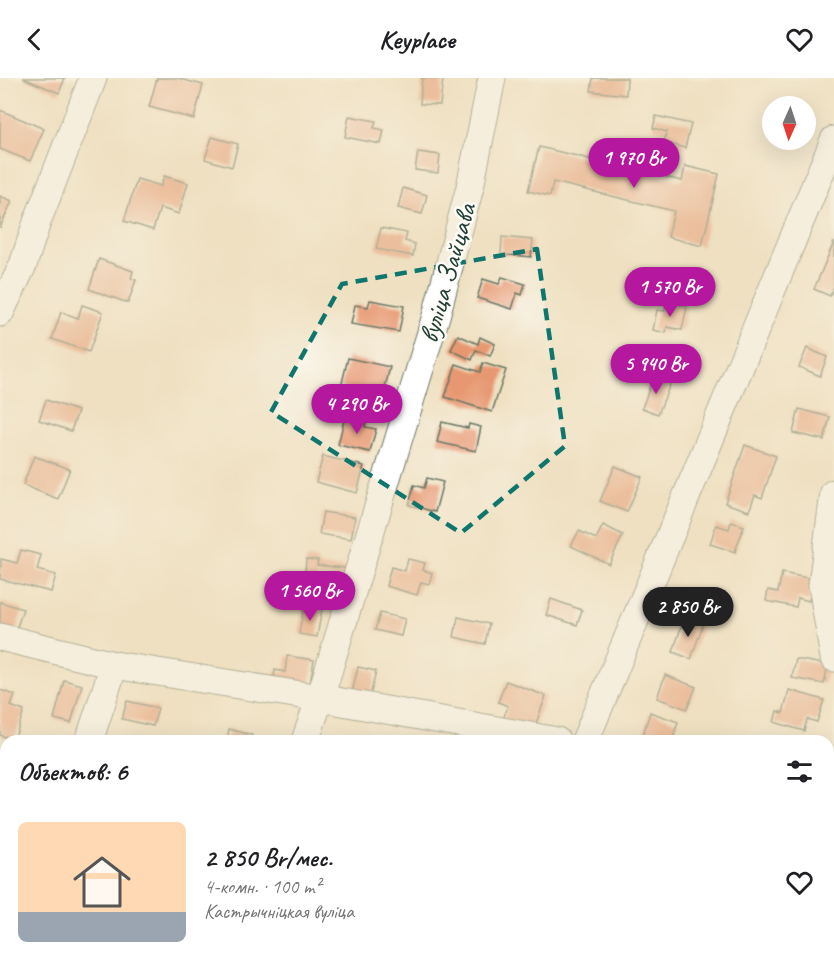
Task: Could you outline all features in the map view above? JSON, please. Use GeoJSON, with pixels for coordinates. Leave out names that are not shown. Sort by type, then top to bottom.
{"type":"FeatureCollection","features":[{"type":"Feature","properties":{"kind":"street"},"geometry":{"type":"LineString","coordinates":[[0,313],[23,265],[37,222],[93,78]]}},
{"type":"Feature","properties":{"kind":"street","name":"вуліца Зайцава"},"geometry":{"type":"LineString","coordinates":[[307,735],[436,316],[470,187],[492,78]]}},
{"type":"Feature","properties":{"kind":"street"},"geometry":{"type":"LineString","coordinates":[[588,735],[831,151]]}},
{"type":"Feature","properties":{"kind":"street"},"geometry":{"type":"LineString","coordinates":[[834,493],[822,585],[834,658]]}},
{"type":"Feature","properties":{"kind":"street"},"geometry":{"type":"LineString","coordinates":[[0,637],[114,665],[320,698],[524,735]]}},
{"type":"Feature","properties":{"kind":"street"},"geometry":{"type":"LineString","coordinates":[[91,735],[114,665]]}},
{"type":"Feature","properties":{"kind":"highlighted area"},"geometry":{"type":"Polygon","coordinates":[[[537,249],[565,446],[461,533],[271,412],[342,284],[537,249]]]}},
{"type":"Feature","properties":{"kind":"building"},"geometry":{"type":"Polygon","coordinates":[[[23,78],[65,78],[59,93],[23,78]]]}},
{"type":"Feature","properties":{"kind":"building"},"geometry":{"type":"Polygon","coordinates":[[[157,78],[177,78],[203,85],[194,119],[149,107],[157,78]]]}},
{"type":"Feature","properties":{"kind":"building"},"geometry":{"type":"Polygon","coordinates":[[[422,78],[443,79],[440,105],[420,104],[422,78]]]}},
{"type":"Feature","properties":{"kind":"building"},"geometry":{"type":"Polygon","coordinates":[[[593,78],[627,78],[626,95],[591,91],[593,78]]]}},
{"type":"Feature","properties":{"kind":"building"},"geometry":{"type":"Polygon","coordinates":[[[0,110],[44,129],[30,161],[0,149],[0,110]]]}},
{"type":"Feature","properties":{"kind":"building"},"geometry":{"type":"Polygon","coordinates":[[[349,116],[376,121],[374,128],[384,130],[381,144],[345,137],[349,116]]]}},
{"type":"Feature","properties":{"kind":"building"},"geometry":{"type":"Polygon","coordinates":[[[656,116],[691,124],[685,148],[664,142],[667,132],[653,128],[656,116]]]}},
{"type":"Feature","properties":{"kind":"building"},"geometry":{"type":"Polygon","coordinates":[[[212,137],[238,144],[232,167],[205,159],[212,137]]]}},
{"type":"Feature","properties":{"kind":"building"},"geometry":{"type":"Polygon","coordinates":[[[539,147],[682,181],[685,166],[719,174],[702,246],[668,237],[674,211],[553,182],[550,196],[528,191],[539,147]]]}},
{"type":"Feature","properties":{"kind":"building"},"geometry":{"type":"Polygon","coordinates":[[[418,152],[440,155],[438,173],[415,170],[418,152]]]}},
{"type":"Feature","properties":{"kind":"building"},"geometry":{"type":"Polygon","coordinates":[[[164,176],[188,183],[179,214],[160,208],[153,230],[124,221],[137,179],[161,186],[164,176]]]}},
{"type":"Feature","properties":{"kind":"building"},"geometry":{"type":"Polygon","coordinates":[[[403,188],[427,195],[422,214],[398,208],[403,188]]]}},
{"type":"Feature","properties":{"kind":"building"},"geometry":{"type":"Polygon","coordinates":[[[0,196],[12,201],[0,228],[0,196]]]}},
{"type":"Feature","properties":{"kind":"building"},"geometry":{"type":"Polygon","coordinates":[[[381,228],[407,233],[405,241],[415,244],[413,256],[376,249],[381,228]]]}},
{"type":"Feature","properties":{"kind":"building"},"geometry":{"type":"Polygon","coordinates":[[[502,237],[533,240],[531,257],[501,254],[502,237]]]}},
{"type":"Feature","properties":{"kind":"building"},"geometry":{"type":"Polygon","coordinates":[[[834,242],[834,286],[830,296],[814,289],[834,242]]]}},
{"type":"Feature","properties":{"kind":"building"},"geometry":{"type":"Polygon","coordinates":[[[99,259],[133,271],[131,279],[136,280],[128,303],[89,289],[99,259]]]}},
{"type":"Feature","properties":{"kind":"building"},"geometry":{"type":"Polygon","coordinates":[[[502,277],[525,284],[522,295],[517,293],[512,309],[477,298],[483,279],[499,284],[502,277]]]}},
{"type":"Feature","properties":{"kind":"building"},"geometry":{"type":"Polygon","coordinates":[[[370,300],[404,306],[399,332],[351,324],[355,305],[368,307],[370,300]]]}},
{"type":"Feature","properties":{"kind":"building"},"geometry":{"type":"Polygon","coordinates":[[[666,302],[687,306],[682,330],[667,327],[666,333],[653,330],[657,310],[665,311],[666,302]]]}},
{"type":"Feature","properties":{"kind":"building"},"geometry":{"type":"Polygon","coordinates":[[[82,305],[103,312],[89,352],[52,339],[61,312],[78,318],[82,305]]]}},
{"type":"Feature","properties":{"kind":"building"},"geometry":{"type":"Polygon","coordinates":[[[458,335],[478,344],[480,337],[495,344],[490,356],[476,350],[472,360],[451,350],[458,335]]]}},
{"type":"Feature","properties":{"kind":"building"},"geometry":{"type":"Polygon","coordinates":[[[807,348],[827,357],[820,376],[799,367],[807,348]]]}},
{"type":"Feature","properties":{"kind":"building"},"geometry":{"type":"Polygon","coordinates":[[[348,358],[390,367],[383,396],[341,387],[348,358]]]}},
{"type":"Feature","properties":{"kind":"building"},"geometry":{"type":"Polygon","coordinates":[[[483,363],[506,370],[492,412],[445,397],[456,364],[480,372],[483,363]]]}},
{"type":"Feature","properties":{"kind":"building"},"geometry":{"type":"Polygon","coordinates":[[[654,375],[671,382],[658,414],[642,408],[654,375]]]}},
{"type":"Feature","properties":{"kind":"building"},"geometry":{"type":"Polygon","coordinates":[[[46,400],[78,411],[71,431],[39,420],[46,400]]]}},
{"type":"Feature","properties":{"kind":"building"},"geometry":{"type":"Polygon","coordinates":[[[799,409],[830,417],[824,440],[793,433],[799,409]]]}},
{"type":"Feature","properties":{"kind":"building"},"geometry":{"type":"Polygon","coordinates":[[[345,416],[366,421],[365,427],[376,429],[370,452],[338,445],[345,416]]]}},
{"type":"Feature","properties":{"kind":"building"},"geometry":{"type":"Polygon","coordinates":[[[442,422],[468,428],[469,424],[481,427],[476,451],[437,442],[442,422]]]}},
{"type":"Feature","properties":{"kind":"building"},"geometry":{"type":"Polygon","coordinates":[[[745,445],[776,456],[762,498],[755,495],[749,511],[725,503],[745,445]]]}},
{"type":"Feature","properties":{"kind":"building"},"geometry":{"type":"Polygon","coordinates":[[[34,456],[70,469],[58,499],[23,485],[34,456]]]}},
{"type":"Feature","properties":{"kind":"building"},"geometry":{"type":"Polygon","coordinates":[[[323,456],[364,466],[357,493],[316,482],[323,456]]]}},
{"type":"Feature","properties":{"kind":"building"},"geometry":{"type":"Polygon","coordinates":[[[615,466],[642,477],[627,512],[600,501],[615,466]]]}},
{"type":"Feature","properties":{"kind":"building"},"geometry":{"type":"Polygon","coordinates":[[[427,478],[443,482],[435,512],[409,505],[414,485],[424,488],[427,478]]]}},
{"type":"Feature","properties":{"kind":"building"},"geometry":{"type":"Polygon","coordinates":[[[323,512],[355,517],[351,539],[319,534],[323,512]]]}},
{"type":"Feature","properties":{"kind":"building"},"geometry":{"type":"Polygon","coordinates":[[[731,522],[744,526],[735,552],[710,544],[716,525],[729,529],[731,522]]]}},
{"type":"Feature","properties":{"kind":"building"},"geometry":{"type":"Polygon","coordinates":[[[603,525],[623,535],[609,564],[571,546],[579,531],[596,539],[603,525]]]}},
{"type":"Feature","properties":{"kind":"building"},"geometry":{"type":"Polygon","coordinates":[[[21,550],[41,555],[37,570],[56,575],[51,592],[0,579],[1,559],[17,563],[21,550]]]}},
{"type":"Feature","properties":{"kind":"building"},"geometry":{"type":"Polygon","coordinates":[[[306,559],[318,560],[317,565],[345,568],[345,578],[317,576],[316,585],[304,584],[306,559]]]}},
{"type":"Feature","properties":{"kind":"building"},"geometry":{"type":"Polygon","coordinates":[[[408,559],[425,563],[423,570],[432,573],[429,584],[421,582],[417,595],[386,586],[391,567],[405,571],[408,559]]]}},
{"type":"Feature","properties":{"kind":"building"},"geometry":{"type":"Polygon","coordinates":[[[782,573],[813,579],[809,601],[798,598],[796,607],[766,601],[768,590],[778,592],[782,573]]]}},
{"type":"Feature","properties":{"kind":"building"},"geometry":{"type":"Polygon","coordinates":[[[551,599],[582,610],[577,625],[546,615],[551,599]]]}},
{"type":"Feature","properties":{"kind":"building"},"geometry":{"type":"Polygon","coordinates":[[[0,602],[23,609],[15,633],[0,628],[0,602]]]}},
{"type":"Feature","properties":{"kind":"building"},"geometry":{"type":"Polygon","coordinates":[[[304,606],[322,609],[317,637],[299,634],[304,606]]]}},
{"type":"Feature","properties":{"kind":"building"},"geometry":{"type":"Polygon","coordinates":[[[380,613],[405,619],[401,636],[375,630],[380,613]]]}},
{"type":"Feature","properties":{"kind":"building"},"geometry":{"type":"Polygon","coordinates":[[[458,617],[489,624],[485,644],[454,637],[458,617]]]}},
{"type":"Feature","properties":{"kind":"building"},"geometry":{"type":"Polygon","coordinates":[[[684,618],[703,624],[691,659],[673,652],[684,618]]]}},
{"type":"Feature","properties":{"kind":"building"},"geometry":{"type":"Polygon","coordinates":[[[287,656],[314,660],[309,690],[273,684],[275,670],[285,672],[287,656]]]}},
{"type":"Feature","properties":{"kind":"building"},"geometry":{"type":"Polygon","coordinates":[[[796,659],[828,665],[824,684],[792,678],[796,659]]]}},
{"type":"Feature","properties":{"kind":"building"},"geometry":{"type":"Polygon","coordinates":[[[358,667],[376,671],[370,697],[352,693],[358,667]]]}},
{"type":"Feature","properties":{"kind":"building"},"geometry":{"type":"Polygon","coordinates":[[[665,675],[696,687],[687,709],[657,698],[665,675]]]}},
{"type":"Feature","properties":{"kind":"building"},"geometry":{"type":"Polygon","coordinates":[[[64,680],[82,685],[71,723],[54,719],[64,680]]]}},
{"type":"Feature","properties":{"kind":"building"},"geometry":{"type":"Polygon","coordinates":[[[506,681],[546,696],[532,734],[502,722],[508,706],[498,702],[506,681]]]}},
{"type":"Feature","properties":{"kind":"building"},"geometry":{"type":"Polygon","coordinates":[[[0,690],[15,695],[11,706],[24,711],[16,735],[0,735],[0,690]]]}},
{"type":"Feature","properties":{"kind":"building"},"geometry":{"type":"Polygon","coordinates":[[[789,690],[824,700],[817,722],[807,719],[804,731],[774,722],[777,711],[783,713],[789,690]]]}},
{"type":"Feature","properties":{"kind":"building"},"geometry":{"type":"Polygon","coordinates":[[[127,701],[158,708],[153,726],[122,719],[127,701]]]}},
{"type":"Feature","properties":{"kind":"building"},"geometry":{"type":"Polygon","coordinates":[[[650,712],[678,722],[674,735],[643,735],[650,712]]]}},
{"type":"Feature","properties":{"kind":"building"},"geometry":{"type":"Polygon","coordinates":[[[229,729],[252,735],[228,735],[229,729]]]}}]}
